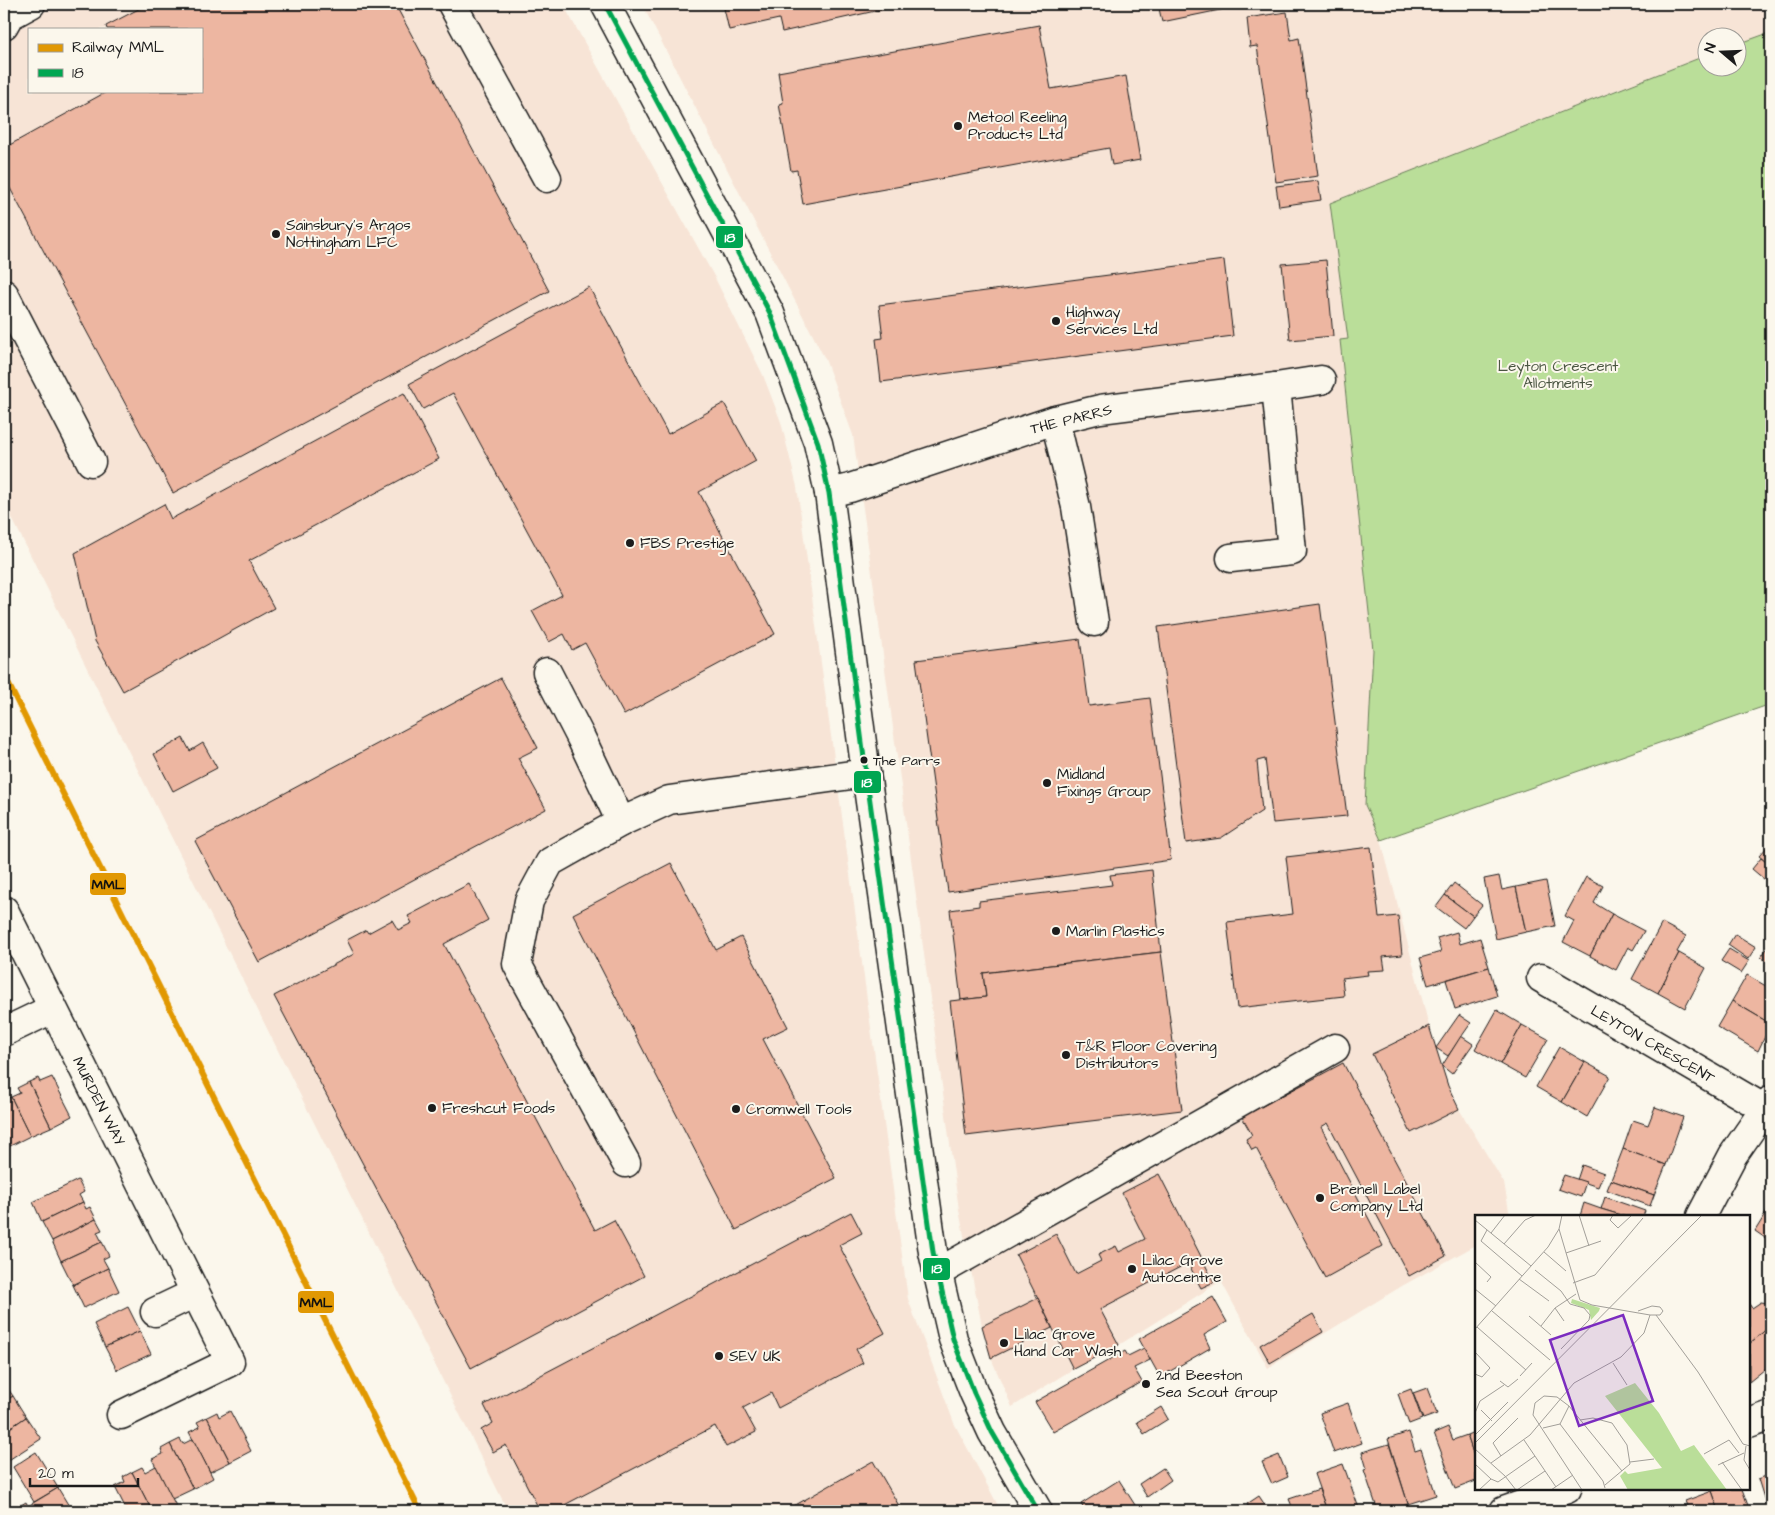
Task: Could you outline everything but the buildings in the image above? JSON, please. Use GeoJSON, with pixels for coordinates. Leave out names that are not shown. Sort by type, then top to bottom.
{"type":"FeatureCollection","features":[{"type":"Feature","properties":{"kind":"street"},"geometry":{"type":"LineString","coordinates":[[4,25],[9,16],[31,4]]}},
{"type":"Feature","properties":{"kind":"street"},"geometry":{"type":"LineString","coordinates":[[452,4],[547,178]]}},
{"type":"Feature","properties":{"kind":"street"},"geometry":{"type":"LineString","coordinates":[[605,4],[770,313],[815,435],[830,492],[866,772],[937,1273],[953,1339],[974,1393],[992,1432],[1038,1511]]}},
{"type":"Feature","properties":{"kind":"street"},"geometry":{"type":"LineString","coordinates":[[4,294],[91,462]]}},
{"type":"Feature","properties":{"kind":"street","name":"THE PARRS"},"geometry":{"type":"LineString","coordinates":[[830,492],[850,488],[1055,420],[1100,409],[1276,388],[1321,380]]}},
{"type":"Feature","properties":{"kind":"street"},"geometry":{"type":"LineString","coordinates":[[1231,558],[1292,551],[1276,388]]}},
{"type":"Feature","properties":{"kind":"street"},"geometry":{"type":"LineString","coordinates":[[1055,420],[1076,507],[1094,622]]}},
{"type":"Feature","properties":{"kind":"street"},"geometry":{"type":"LineString","coordinates":[[547,672],[582,738],[621,822]]}},
{"type":"Feature","properties":{"kind":"street"},"geometry":{"type":"LineString","coordinates":[[626,1163],[517,964],[529,901],[550,862],[621,822],[669,800],[866,772]]}},
{"type":"Feature","properties":{"kind":"street","name":"MURDEN WAY"},"geometry":{"type":"LineString","coordinates":[[4,910],[230,1362],[121,1415]]}},
{"type":"Feature","properties":{"kind":"street","name":"LEYTON CRESCENT"},"geometry":{"type":"LineString","coordinates":[[1541,978],[1768,1105],[1733,1155],[1702,1215]]}},
{"type":"Feature","properties":{"kind":"street"},"geometry":{"type":"LineString","coordinates":[[4,1032],[52,1009]]}},
{"type":"Feature","properties":{"kind":"street"},"geometry":{"type":"LineString","coordinates":[[937,1273],[1335,1048]]}},
{"type":"Feature","properties":{"kind":"street"},"geometry":{"type":"LineString","coordinates":[[155,1312],[195,1293]]}},
{"type":"Feature","properties":{"kind":"street"},"geometry":{"type":"LineString","coordinates":[[1750,1423],[1771,1415]]}},
{"type":"Feature","properties":{"kind":"street"},"geometry":{"type":"LineString","coordinates":[[1504,1511],[1564,1490]]}},
{"type":"Feature","properties":{"kind":"shaded area"},"geometry":{"type":"Polygon","coordinates":[[[4,4],[563,4],[715,278],[763,375],[781,422],[797,487],[908,1299],[954,1423],[1001,1511],[508,1511],[4,502],[4,4]]]}},
{"type":"Feature","properties":{"kind":"shaded area"},"geometry":{"type":"Polygon","coordinates":[[[642,4],[1771,4],[1771,32],[1748,40],[1748,28],[1698,28],[1698,59],[1330,203],[1348,339],[1340,340],[1373,650],[1365,805],[1381,840],[1429,1026],[1448,1086],[1459,1109],[1504,1183],[1510,1215],[1475,1215],[1475,1246],[1402,1286],[1268,1368],[1221,1281],[1119,1345],[1073,1369],[1012,1407],[991,1358],[982,1326],[959,1210],[853,435],[825,359],[642,4]]]}},
{"type":"Feature","properties":{"kind":"green space","name":"Leyton Crescent Allotments"},"geometry":{"type":"Polygon","coordinates":[[[1771,32],[1771,704],[1381,840],[1365,805],[1373,650],[1340,340],[1348,339],[1330,203],[1698,59],[1698,78],[1748,78],[1748,40],[1771,32]]]}},
{"type":"Feature","properties":{"kind":"rail line","name":"MML"},"geometry":{"type":"LineString","coordinates":[[4,675],[420,1511]]}},
{"type":"Feature","properties":{"kind":"transit line","name":"18"},"geometry":{"type":"LineString","coordinates":[[605,4],[770,313],[818,443],[829,493],[933,1252],[953,1339],[974,1393],[992,1432],[1038,1511]]}},
{"type":"Feature","properties":{"kind":"place","name":"Metool Reeling Products Ltd"},"geometry":{"type":"Point","coordinates":[958,126]}},
{"type":"Feature","properties":{"kind":"place","name":"Sainsbury's Argos Nottingham LFC"},"geometry":{"type":"Point","coordinates":[276,234]}},
{"type":"Feature","properties":{"kind":"place","name":"Highway Services Ltd"},"geometry":{"type":"Point","coordinates":[1056,321]}},
{"type":"Feature","properties":{"kind":"place","name":"FBS Prestige"},"geometry":{"type":"Point","coordinates":[630,543]}},
{"type":"Feature","properties":{"kind":"place","name":"The Parrs"},"geometry":{"type":"Point","coordinates":[864,760]}},
{"type":"Feature","properties":{"kind":"place","name":"Midland Fixings Group"},"geometry":{"type":"Point","coordinates":[1047,783]}},
{"type":"Feature","properties":{"kind":"place","name":"Marlin Plastics"},"geometry":{"type":"Point","coordinates":[1056,931]}},
{"type":"Feature","properties":{"kind":"place","name":"T&R Floor Covering Distributors"},"geometry":{"type":"Point","coordinates":[1066,1055]}},
{"type":"Feature","properties":{"kind":"place","name":"Freshcut Foods"},"geometry":{"type":"Point","coordinates":[432,1108]}},
{"type":"Feature","properties":{"kind":"place","name":"Cromwell Tools"},"geometry":{"type":"Point","coordinates":[736,1109]}},
{"type":"Feature","properties":{"kind":"place","name":"Brenell Label Company Ltd"},"geometry":{"type":"Point","coordinates":[1320,1198]}},
{"type":"Feature","properties":{"kind":"place","name":"Lilac Grove Autocentre"},"geometry":{"type":"Point","coordinates":[1132,1269]}},
{"type":"Feature","properties":{"kind":"place","name":"Lilac Grove Hand Car Wash"},"geometry":{"type":"Point","coordinates":[1004,1343]}},
{"type":"Feature","properties":{"kind":"place","name":"SEV UK"},"geometry":{"type":"Point","coordinates":[719,1356]}},
{"type":"Feature","properties":{"kind":"place","name":"2nd Beeston Sea Scout Group"},"geometry":{"type":"Point","coordinates":[1146,1384]}}]}
